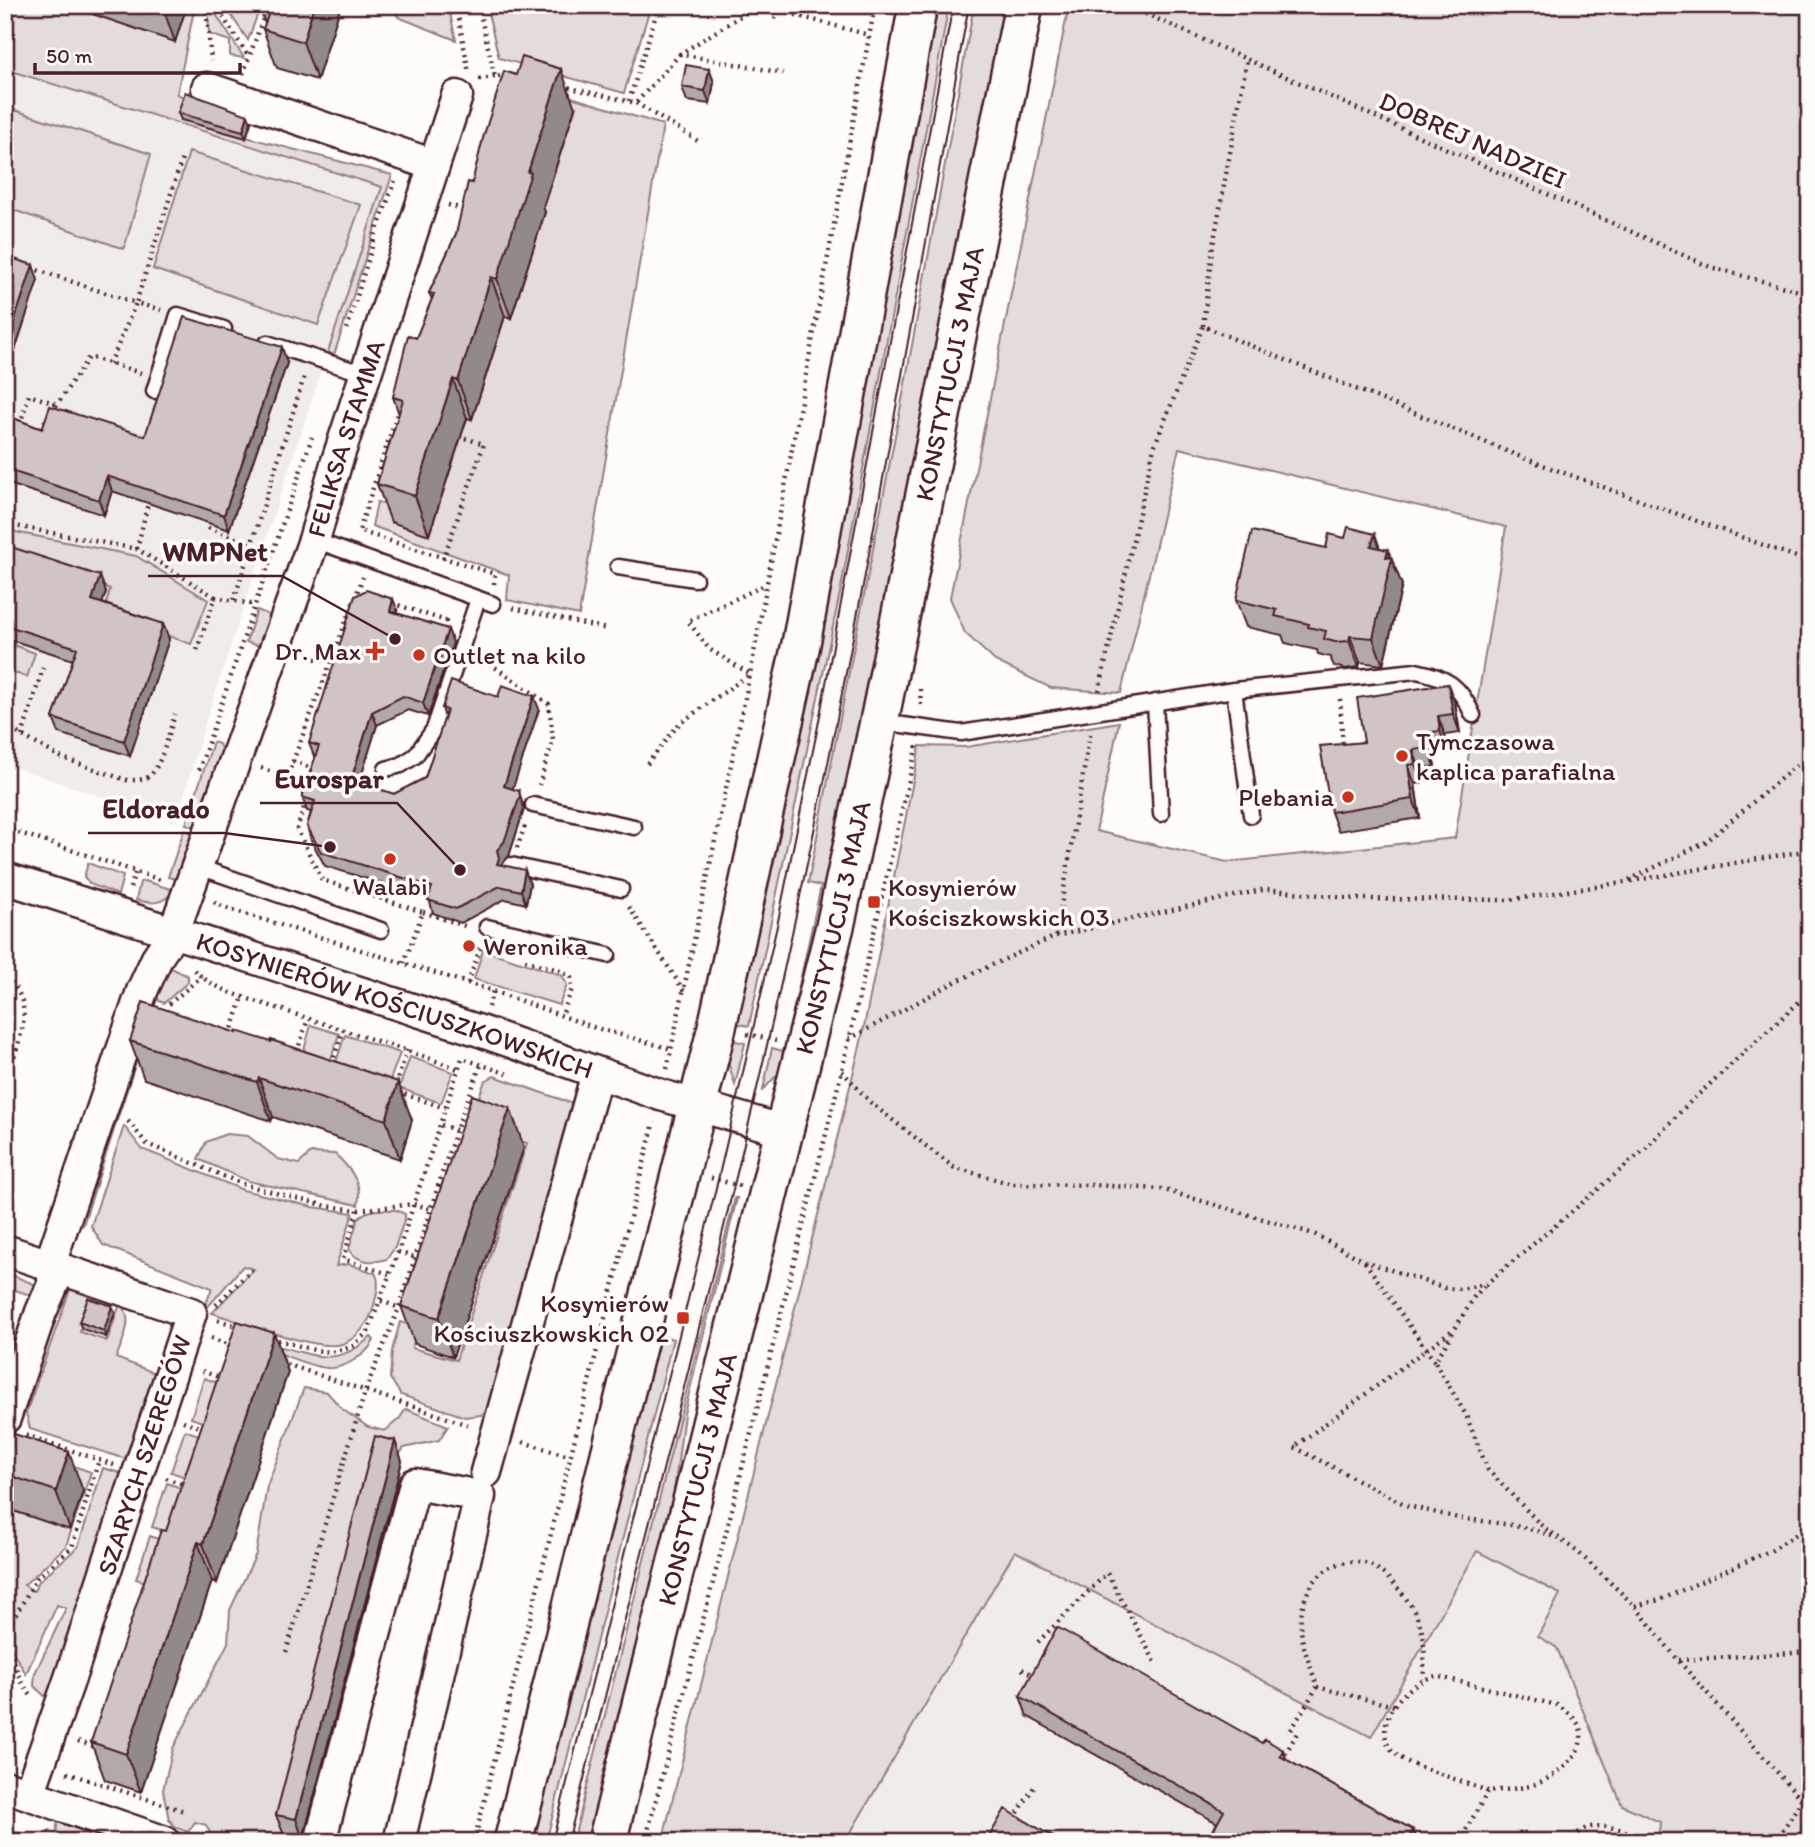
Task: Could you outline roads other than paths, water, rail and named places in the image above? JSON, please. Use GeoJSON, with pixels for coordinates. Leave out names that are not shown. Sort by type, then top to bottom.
{"type":"FeatureCollection","features":[{"type":"Feature","properties":{"kind":"street"},"geometry":{"type":"LineString","coordinates":[[513,1842],[717,1027],[801,644],[918,5]]}},
{"type":"Feature","properties":{"kind":"street","name":"KONSTYTUCJI 3 MAJA"},"geometry":{"type":"LineString","coordinates":[[607,1842],[806,1048],[879,722],[1024,5]]}},
{"type":"Feature","properties":{"kind":"street"},"geometry":{"type":"LineString","coordinates":[[219,92],[434,165]]}},
{"type":"Feature","properties":{"kind":"street","name":"FELIKSA STAMMA"},"geometry":{"type":"LineString","coordinates":[[166,945],[178,877],[314,540],[365,374],[457,96]]}},
{"type":"Feature","properties":{"kind":"street","name":"KOSYNIERÓW KOŚCIUSZKOWSKICH"},"geometry":{"type":"LineString","coordinates":[[5,878],[166,945],[480,1031],[662,1095],[785,1131]]}},
{"type":"Feature","properties":{"kind":"street"},"geometry":{"type":"LineString","coordinates":[[10,1425],[41,1312],[54,1282],[50,1264],[142,991],[166,945]]}},
{"type":"Feature","properties":{"kind":"street"},"geometry":{"type":"LineString","coordinates":[[486,1472],[597,1073]]}},
{"type":"Feature","properties":{"kind":"street","name":"SZARYCH SZEREGÓW"},"geometry":{"type":"LineString","coordinates":[[5,1250],[50,1264],[194,1319],[158,1412],[68,1684],[17,1790]]}},
{"type":"Feature","properties":{"kind":"street"},"geometry":{"type":"LineString","coordinates":[[320,1842],[415,1484],[480,1496],[399,1842]]}},
{"type":"Feature","properties":{"kind":"street"},"geometry":{"type":"LineString","coordinates":[[17,1790],[165,1842]]}},
{"type":"Feature","properties":{"kind":"lane"},"geometry":{"type":"LineString","coordinates":[[156,384],[178,315],[231,332]]}},
{"type":"Feature","properties":{"kind":"lane"},"geometry":{"type":"LineString","coordinates":[[258,340],[365,374]]}},
{"type":"Feature","properties":{"kind":"lane"},"geometry":{"type":"LineString","coordinates":[[314,540],[493,604]]}},
{"type":"Feature","properties":{"kind":"lane"},"geometry":{"type":"LineString","coordinates":[[618,567],[695,579]]}},
{"type":"Feature","properties":{"kind":"lane"},"geometry":{"type":"LineString","coordinates":[[386,769],[401,765],[415,756],[434,729],[471,596]]}},
{"type":"Feature","properties":{"kind":"lane"},"geometry":{"type":"LineString","coordinates":[[879,722],[961,733],[1234,690],[1416,671],[1435,675],[1451,683],[1465,696],[1473,715]]}},
{"type":"Feature","properties":{"kind":"lane"},"geometry":{"type":"LineString","coordinates":[[1234,690],[1251,815]]}},
{"type":"Feature","properties":{"kind":"lane"},"geometry":{"type":"LineString","coordinates":[[1155,702],[1161,814]]}},
{"type":"Feature","properties":{"kind":"lane"},"geometry":{"type":"LineString","coordinates":[[533,805],[634,827]]}},
{"type":"Feature","properties":{"kind":"lane"},"geometry":{"type":"LineString","coordinates":[[511,865],[621,890]]}},
{"type":"Feature","properties":{"kind":"lane"},"geometry":{"type":"LineString","coordinates":[[178,877],[381,930]]}},
{"type":"Feature","properties":{"kind":"lane"},"geometry":{"type":"LineString","coordinates":[[486,930],[608,955]]}},
{"type":"Feature","properties":{"kind":"tram line"},"geometry":{"type":"LineString","coordinates":[[552,1842],[718,1180],[777,926],[818,726],[953,5]]}},
{"type":"Feature","properties":{"kind":"tram line"},"geometry":{"type":"LineString","coordinates":[[568,1842],[715,1264],[796,915],[865,575],[969,5]]}},
{"type":"Feature","properties":{"kind":"place","name":"WMPNet"},"geometry":{"type":"Point","coordinates":[395,639]}},
{"type":"Feature","properties":{"kind":"place","name":"Dr. Max"},"geometry":{"type":"Point","coordinates":[375,651]}},
{"type":"Feature","properties":{"kind":"place","name":"Outlet na kilo"},"geometry":{"type":"Point","coordinates":[419,655]}},
{"type":"Feature","properties":{"kind":"place","name":"Tymczasowa kaplica parafialna"},"geometry":{"type":"Point","coordinates":[1402,756]}},
{"type":"Feature","properties":{"kind":"place","name":"Plebania"},"geometry":{"type":"Point","coordinates":[1348,797]}},
{"type":"Feature","properties":{"kind":"place","name":"Eldorado"},"geometry":{"type":"Point","coordinates":[330,847]}},
{"type":"Feature","properties":{"kind":"place","name":"Walabi"},"geometry":{"type":"Point","coordinates":[390,859]}},
{"type":"Feature","properties":{"kind":"place","name":"Eurospar"},"geometry":{"type":"Point","coordinates":[460,870]}},
{"type":"Feature","properties":{"kind":"place","name":"Kosynierów Kościszkowskich 03"},"geometry":{"type":"Point","coordinates":[874,902]}},
{"type":"Feature","properties":{"kind":"place","name":"Weronika"},"geometry":{"type":"Point","coordinates":[469,946]}},
{"type":"Feature","properties":{"kind":"place","name":"Kosynierów Kościuszkowskich 02"},"geometry":{"type":"Point","coordinates":[683,1318]}}]}
